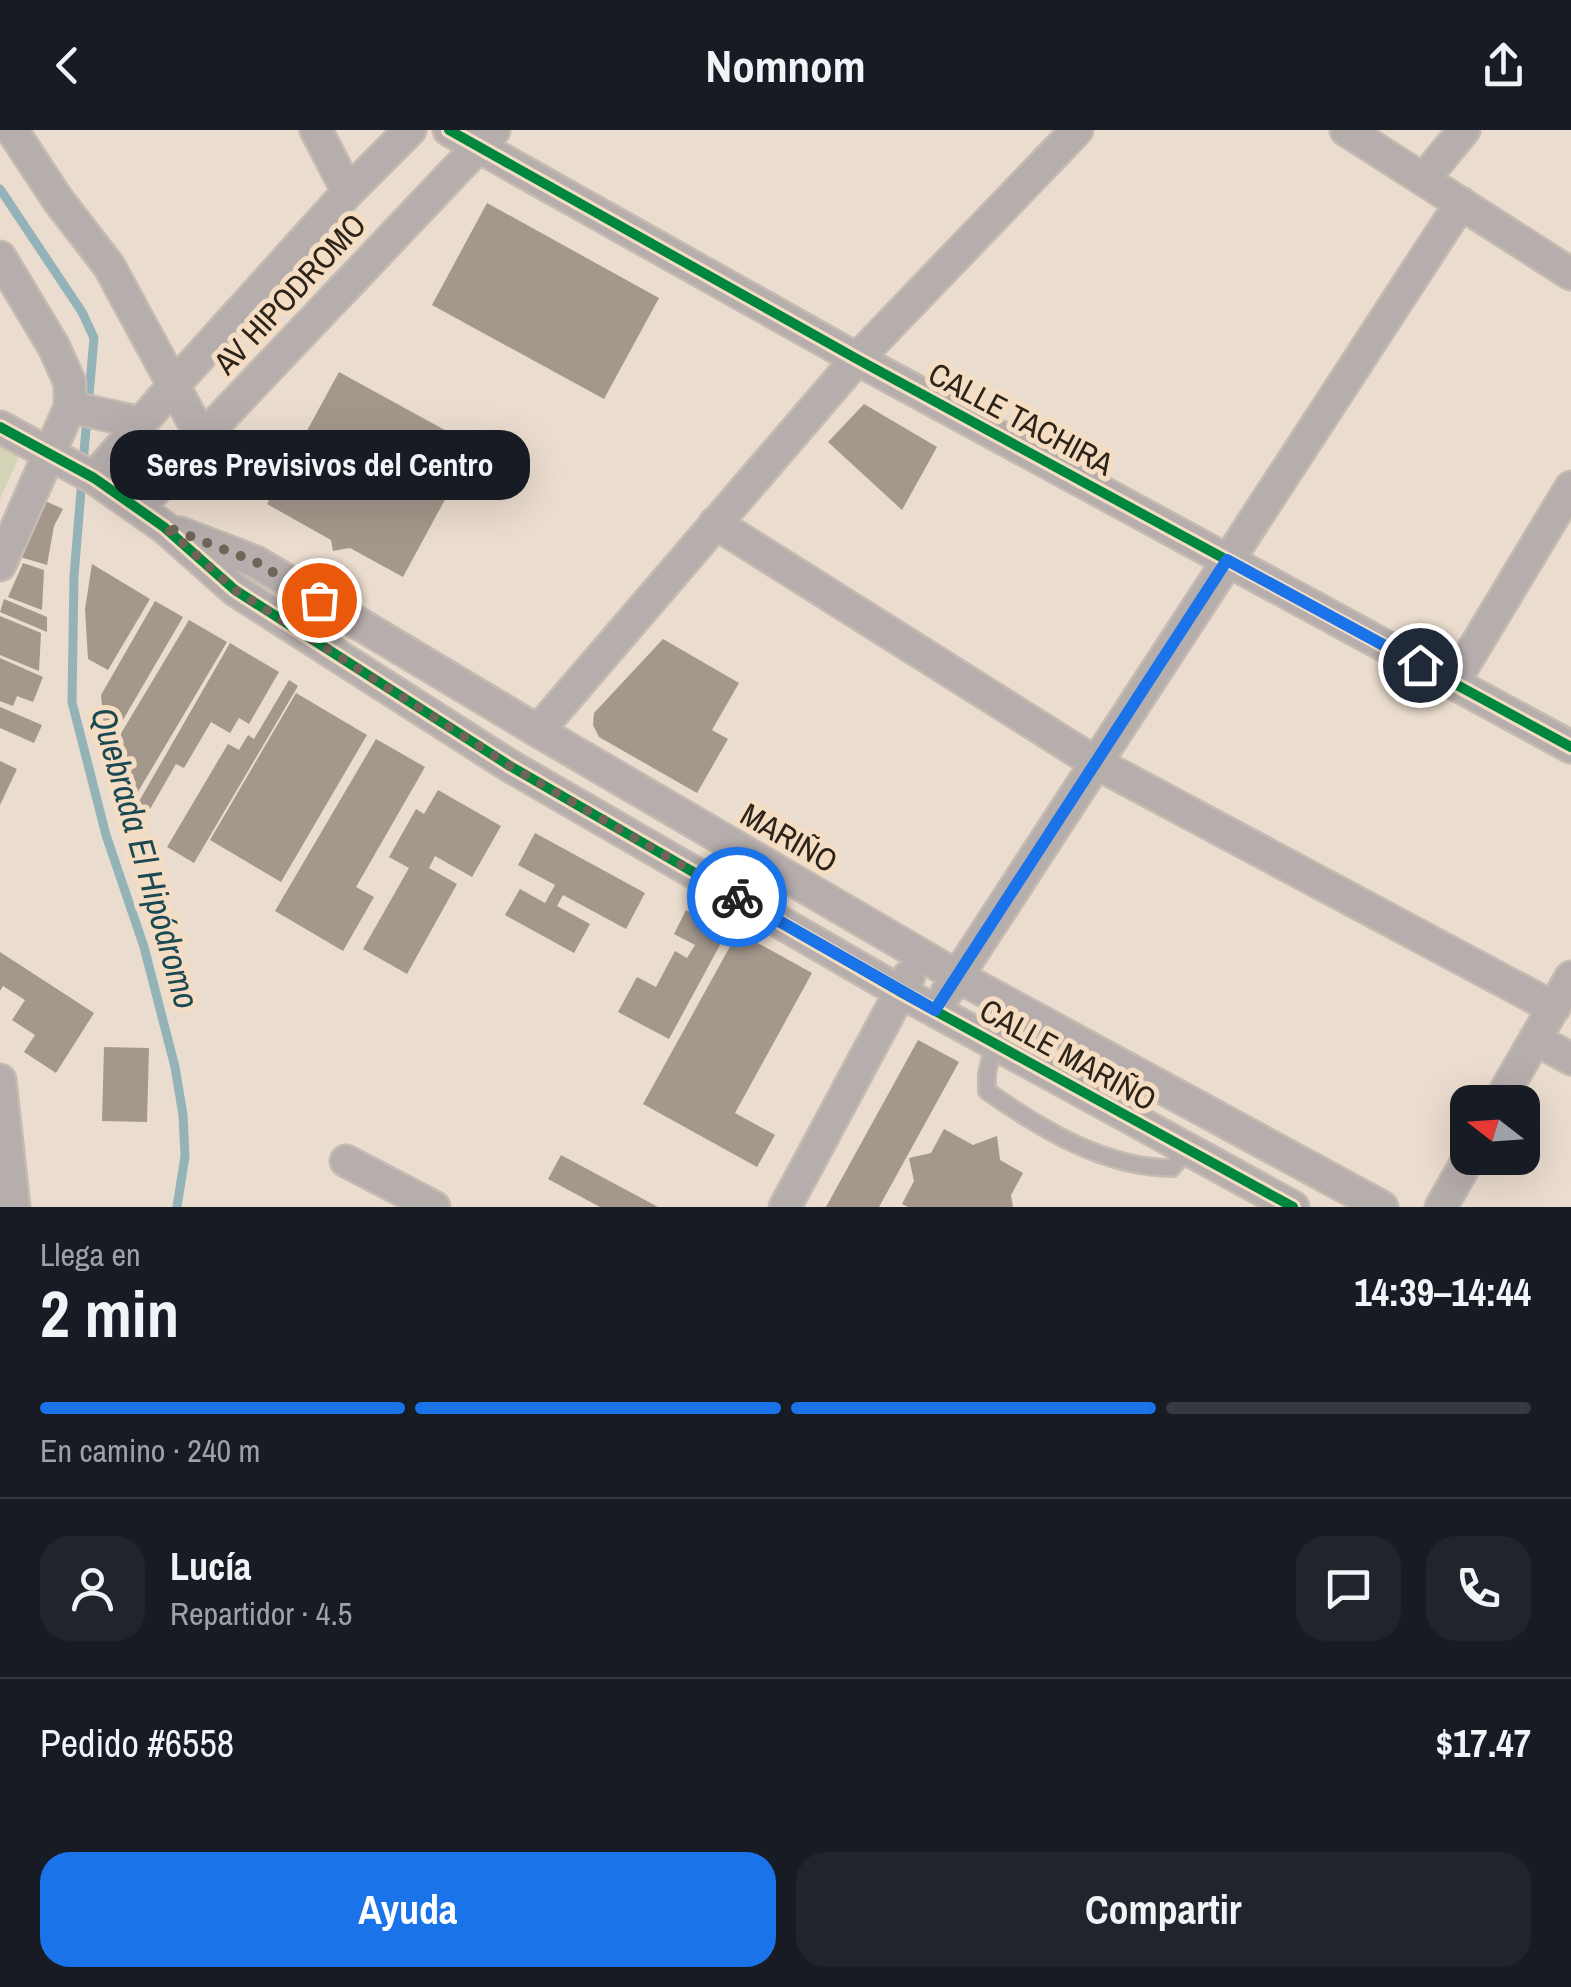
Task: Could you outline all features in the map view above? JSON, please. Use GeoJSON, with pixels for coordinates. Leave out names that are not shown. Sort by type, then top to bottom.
{"type":"FeatureCollection","features":[{"type":"Feature","properties":{"kind":"street"},"geometry":{"type":"LineString","coordinates":[[316,130],[348,192]]}},
{"type":"Feature","properties":{"kind":"street","name":"AV HIPODROMO"},"geometry":{"type":"LineString","coordinates":[[94,478],[348,192],[379,141],[410,130]]}},
{"type":"Feature","properties":{"kind":"street","name":"CALLE TACHIRA"},"geometry":{"type":"LineString","coordinates":[[450,130],[486,138],[857,359],[1571,748]]}},
{"type":"Feature","properties":{"kind":"street"},"geometry":{"type":"LineString","coordinates":[[538,731],[857,359],[1077,130]]}},
{"type":"Feature","properties":{"kind":"street"},"geometry":{"type":"LineString","coordinates":[[1346,130],[1571,274]]}},
{"type":"Feature","properties":{"kind":"street"},"geometry":{"type":"LineString","coordinates":[[1424,179],[1464,130]]}},
{"type":"Feature","properties":{"kind":"street"},"geometry":{"type":"LineString","coordinates":[[16,132],[58,200],[110,266],[202,438]]}},
{"type":"Feature","properties":{"kind":"street","name":"AV HIPODROMO"},"geometry":{"type":"LineString","coordinates":[[151,517],[202,438],[486,138]]}},
{"type":"Feature","properties":{"kind":"street"},"geometry":{"type":"LineString","coordinates":[[935,1010],[1461,202]]}},
{"type":"Feature","properties":{"kind":"street"},"geometry":{"type":"LineString","coordinates":[[0,257],[54,346],[70,383],[71,407],[57,458],[0,564]]}},
{"type":"Feature","properties":{"kind":"street"},"geometry":{"type":"LineString","coordinates":[[71,407],[142,423]]}},
{"type":"Feature","properties":{"kind":"street"},"geometry":{"type":"LineString","coordinates":[[0,426],[94,478],[151,517]]}},
{"type":"Feature","properties":{"kind":"street"},"geometry":{"type":"LineString","coordinates":[[1453,683],[1571,487]]}},
{"type":"Feature","properties":{"kind":"street","name":"MARIÑO"},"geometry":{"type":"LineString","coordinates":[[151,517],[256,562],[922,956],[1382,1207]]}},
{"type":"Feature","properties":{"kind":"street","name":"CALLE MARIÑO"},"geometry":{"type":"LineString","coordinates":[[151,517],[235,590],[510,766],[899,991],[1293,1207]]}},
{"type":"Feature","properties":{"kind":"street"},"geometry":{"type":"LineString","coordinates":[[715,523],[1096,762],[1554,1008]]}},
{"type":"Feature","properties":{"kind":"street"},"geometry":{"type":"LineString","coordinates":[[785,1207],[899,991],[922,956]]}},
{"type":"Feature","properties":{"kind":"street"},"geometry":{"type":"LineString","coordinates":[[1510,1085],[1571,977]]}},
{"type":"Feature","properties":{"kind":"street"},"geometry":{"type":"LineString","coordinates":[[1535,1040],[1571,1059]]}},
{"type":"Feature","properties":{"kind":"street"},"geometry":{"type":"LineString","coordinates":[[0,1080],[14,1207]]}},
{"type":"Feature","properties":{"kind":"street"},"geometry":{"type":"LineString","coordinates":[[346,1161],[434,1207]]}},
{"type":"Feature","properties":{"kind":"street"},"geometry":{"type":"LineString","coordinates":[[1441,1207],[1459,1175]]}},
{"type":"Feature","properties":{"kind":"lane"},"geometry":{"type":"LineString","coordinates":[[994,1043],[987,1091],[1025,1118],[1095,1152],[1145,1168],[1172,1168],[1188,1149]]}},
{"type":"Feature","properties":{"kind":"green space"},"geometry":{"type":"Polygon","coordinates":[[[0,427],[26,441],[0,499],[0,427]]]}},
{"type":"Feature","properties":{"kind":"building"},"geometry":{"type":"Polygon","coordinates":[[[487,203],[659,298],[604,399],[432,305],[487,203]]]}},
{"type":"Feature","properties":{"kind":"building"},"geometry":{"type":"Polygon","coordinates":[[[339,372],[474,446],[403,577],[350,548],[333,551],[331,540],[267,504],[339,372]]]}},
{"type":"Feature","properties":{"kind":"building"},"geometry":{"type":"Polygon","coordinates":[[[864,404],[937,447],[902,510],[828,442],[864,404]]]}},
{"type":"Feature","properties":{"kind":"building"},"geometry":{"type":"Polygon","coordinates":[[[43,500],[63,509],[54,526],[47,565],[17,556],[43,500]]]}},
{"type":"Feature","properties":{"kind":"building"},"geometry":{"type":"Polygon","coordinates":[[[23,563],[44,570],[42,610],[8,597],[23,563]]]}},
{"type":"Feature","properties":{"kind":"building"},"geometry":{"type":"Polygon","coordinates":[[[92,564],[150,599],[108,670],[88,659],[85,609],[92,564]]]}},
{"type":"Feature","properties":{"kind":"building"},"geometry":{"type":"Polygon","coordinates":[[[4,599],[47,617],[47,632],[0,612],[4,599]]]}},
{"type":"Feature","properties":{"kind":"building"},"geometry":{"type":"Polygon","coordinates":[[[155,601],[183,617],[106,749],[101,695],[155,601]]]}},
{"type":"Feature","properties":{"kind":"building"},"geometry":{"type":"Polygon","coordinates":[[[0,616],[41,633],[39,671],[0,655],[0,616]]]}},
{"type":"Feature","properties":{"kind":"building"},"geometry":{"type":"Polygon","coordinates":[[[189,620],[227,642],[123,817],[108,755],[189,620]]]}},
{"type":"Feature","properties":{"kind":"building"},"geometry":{"type":"Polygon","coordinates":[[[663,639],[739,683],[712,730],[728,739],[697,793],[599,737],[593,725],[594,713],[663,639]]]}},
{"type":"Feature","properties":{"kind":"building"},"geometry":{"type":"Polygon","coordinates":[[[230,643],[279,672],[249,724],[239,718],[230,733],[211,722],[184,768],[176,764],[142,823],[130,817],[230,643]]]}},
{"type":"Feature","properties":{"kind":"building"},"geometry":{"type":"Polygon","coordinates":[[[0,658],[43,677],[33,702],[17,696],[13,706],[0,701],[0,658]]]}},
{"type":"Feature","properties":{"kind":"building"},"geometry":{"type":"Polygon","coordinates":[[[289,680],[298,686],[194,863],[167,847],[228,744],[239,750],[248,735],[254,739],[289,680]]]}},
{"type":"Feature","properties":{"kind":"building"},"geometry":{"type":"Polygon","coordinates":[[[296,693],[367,735],[281,882],[210,840],[296,693]]]}},
{"type":"Feature","properties":{"kind":"building"},"geometry":{"type":"Polygon","coordinates":[[[0,707],[42,725],[34,743],[0,728],[0,707]]]}},
{"type":"Feature","properties":{"kind":"building"},"geometry":{"type":"Polygon","coordinates":[[[376,739],[425,767],[356,887],[374,897],[343,951],[275,911],[376,739]]]}},
{"type":"Feature","properties":{"kind":"building"},"geometry":{"type":"Polygon","coordinates":[[[0,761],[17,769],[0,805],[0,761]]]}},
{"type":"Feature","properties":{"kind":"building"},"geometry":{"type":"Polygon","coordinates":[[[438,790],[501,826],[472,877],[435,856],[429,868],[457,884],[407,974],[363,949],[409,868],[389,857],[416,809],[424,814],[438,790]]]}},
{"type":"Feature","properties":{"kind":"building"},"geometry":{"type":"Polygon","coordinates":[[[535,833],[645,893],[626,929],[563,895],[557,906],[590,924],[574,953],[505,915],[520,889],[545,903],[555,885],[518,865],[535,833]]]}},
{"type":"Feature","properties":{"kind":"building"},"geometry":{"type":"Polygon","coordinates":[[[686,910],[727,932],[669,1039],[618,1012],[637,977],[656,987],[675,951],[687,958],[695,945],[674,934],[686,910]]]}},
{"type":"Feature","properties":{"kind":"building"},"geometry":{"type":"Polygon","coordinates":[[[738,932],[812,973],[735,1113],[775,1135],[757,1167],[643,1104],[738,932]]]}},
{"type":"Feature","properties":{"kind":"building"},"geometry":{"type":"Polygon","coordinates":[[[0,952],[94,1013],[56,1073],[24,1052],[35,1035],[12,1020],[25,1000],[3,986],[0,991],[0,952]]]}},
{"type":"Feature","properties":{"kind":"building"},"geometry":{"type":"Polygon","coordinates":[[[918,1040],[959,1062],[879,1207],[826,1207],[918,1040]]]}},
{"type":"Feature","properties":{"kind":"building"},"geometry":{"type":"Polygon","coordinates":[[[104,1047],[149,1048],[147,1122],[102,1121],[104,1047]]]}},
{"type":"Feature","properties":{"kind":"building"},"geometry":{"type":"Polygon","coordinates":[[[944,1129],[973,1145],[997,1136],[1000,1160],[1023,1173],[1011,1195],[1013,1207],[902,1204],[914,1181],[909,1158],[931,1153],[944,1129]]]}},
{"type":"Feature","properties":{"kind":"building"},"geometry":{"type":"Polygon","coordinates":[[[561,1155],[658,1207],[600,1207],[548,1179],[561,1155]]]}},
{"type":"Feature","properties":{"kind":"waterway","name":"Quebrada El Hipódromo"},"geometry":{"type":"LineString","coordinates":[[0,189],[82,312],[94,338],[83,463]]}},
{"type":"Feature","properties":{"kind":"waterway","name":"Quebrada El Hipódromo"},"geometry":{"type":"LineString","coordinates":[[82,479],[74,576],[72,702],[106,835],[144,947],[175,1067],[185,1156],[177,1207]]}},
{"type":"Feature","properties":{"kind":"cycle path"},"geometry":{"type":"LineString","coordinates":[[449,130],[857,359],[1571,747]]}},
{"type":"Feature","properties":{"kind":"cycle path"},"geometry":{"type":"LineString","coordinates":[[0,427],[94,478],[164,527],[235,590],[510,766],[899,991],[1293,1207]]}},
{"type":"Feature","properties":{"kind":"way so far"},"geometry":{"type":"LineString","coordinates":[[319,600],[256,562],[164,526],[235,590],[510,766],[737,897]]}},
{"type":"Feature","properties":{"kind":"place","name":"Seres Previsivos del Centro"},"geometry":{"type":"Point","coordinates":[319,600]}},
{"type":"Feature","properties":{"kind":"route"},"geometry":{"type":"LineString","coordinates":[[737,897],[935,1010],[1227,560],[1420,665]]}}]}
